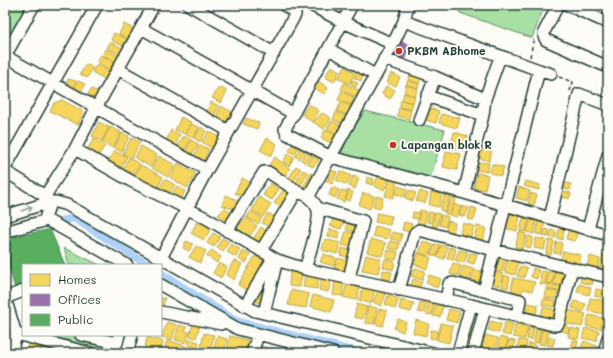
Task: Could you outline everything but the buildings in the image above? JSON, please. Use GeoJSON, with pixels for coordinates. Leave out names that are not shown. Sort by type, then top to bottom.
{"type":"FeatureCollection","features":[{"type":"Feature","properties":{"kind":"street"},"geometry":{"type":"LineString","coordinates":[[34,5],[9,39],[5,56],[207,170]]}},
{"type":"Feature","properties":{"kind":"street"},"geometry":{"type":"LineString","coordinates":[[5,168],[97,5]]}},
{"type":"Feature","properties":{"kind":"street"},"geometry":{"type":"LineString","coordinates":[[189,5],[274,53]]}},
{"type":"Feature","properties":{"kind":"street"},"geometry":{"type":"LineString","coordinates":[[161,258],[207,170],[295,15],[295,12],[284,5]]}},
{"type":"Feature","properties":{"kind":"street"},"geometry":{"type":"LineString","coordinates":[[311,5],[343,22],[393,44]]}},
{"type":"Feature","properties":{"kind":"street"},"geometry":{"type":"LineString","coordinates":[[352,5],[286,129],[288,134],[330,157],[506,205],[608,235]]}},
{"type":"Feature","properties":{"kind":"street"},"geometry":{"type":"LineString","coordinates":[[309,198],[393,44],[404,21],[408,5]]}},
{"type":"Feature","properties":{"kind":"street"},"geometry":{"type":"LineString","coordinates":[[558,5],[544,32],[546,40],[608,67]]}},
{"type":"Feature","properties":{"kind":"street"},"geometry":{"type":"LineString","coordinates":[[568,5],[608,23]]}},
{"type":"Feature","properties":{"kind":"street"},"geometry":{"type":"LineString","coordinates":[[52,222],[48,199],[96,108],[141,28],[150,6]]}},
{"type":"Feature","properties":{"kind":"street"},"geometry":{"type":"LineString","coordinates":[[404,21],[500,57],[551,74]]}},
{"type":"Feature","properties":{"kind":"street"},"geometry":{"type":"LineString","coordinates":[[141,28],[294,114]]}},
{"type":"Feature","properties":{"kind":"street"},"geometry":{"type":"LineString","coordinates":[[329,49],[375,75]]}},
{"type":"Feature","properties":{"kind":"street"},"geometry":{"type":"LineString","coordinates":[[465,189],[483,114],[485,99],[500,57]]}},
{"type":"Feature","properties":{"kind":"street"},"geometry":{"type":"LineString","coordinates":[[384,59],[485,99]]}},
{"type":"Feature","properties":{"kind":"street"},"geometry":{"type":"LineString","coordinates":[[484,290],[506,205],[534,68]]}},
{"type":"Feature","properties":{"kind":"street"},"geometry":{"type":"LineString","coordinates":[[118,69],[229,131]]}},
{"type":"Feature","properties":{"kind":"street"},"geometry":{"type":"LineString","coordinates":[[419,120],[435,78]]}},
{"type":"Feature","properties":{"kind":"street"},"geometry":{"type":"LineString","coordinates":[[550,218],[579,94],[608,105]]}},
{"type":"Feature","properties":{"kind":"street"},"geometry":{"type":"LineString","coordinates":[[427,96],[483,114]]}},
{"type":"Feature","properties":{"kind":"street"},"geometry":{"type":"LineString","coordinates":[[75,149],[132,181],[206,218],[275,259],[305,269],[557,325],[572,268]]}},
{"type":"Feature","properties":{"kind":"street"},"geometry":{"type":"LineString","coordinates":[[588,229],[608,155]]}},
{"type":"Feature","properties":{"kind":"street"},"geometry":{"type":"LineString","coordinates":[[5,171],[48,199],[68,205],[255,311],[434,353]]}},
{"type":"Feature","properties":{"kind":"street"},"geometry":{"type":"LineString","coordinates":[[227,231],[264,172],[268,172],[309,198],[318,208],[363,221],[349,278]]}},
{"type":"Feature","properties":{"kind":"street"},"geometry":{"type":"LineString","coordinates":[[261,251],[297,191]]}},
{"type":"Feature","properties":{"kind":"street"},"geometry":{"type":"LineString","coordinates":[[5,216],[48,199]]}},
{"type":"Feature","properties":{"kind":"street"},"geometry":{"type":"LineString","coordinates":[[305,269],[316,228],[318,208]]}},
{"type":"Feature","properties":{"kind":"street"},"geometry":{"type":"LineString","coordinates":[[5,232],[52,222],[125,264]]}},
{"type":"Feature","properties":{"kind":"street"},"geometry":{"type":"LineString","coordinates":[[399,290],[415,233],[419,230],[494,250],[608,277]]}},
{"type":"Feature","properties":{"kind":"street"},"geometry":{"type":"LineString","coordinates":[[246,306],[275,259]]}},
{"type":"Feature","properties":{"kind":"street"},"geometry":{"type":"LineString","coordinates":[[264,313],[275,259]]}},
{"type":"Feature","properties":{"kind":"street"},"geometry":{"type":"LineString","coordinates":[[446,300],[449,284],[451,283],[484,290],[520,300],[517,316]]}},
{"type":"Feature","properties":{"kind":"street"},"geometry":{"type":"LineString","coordinates":[[162,286],[230,325]]}},
{"type":"Feature","properties":{"kind":"street"},"geometry":{"type":"LineString","coordinates":[[11,353],[16,334],[5,298],[22,294]]}},
{"type":"Feature","properties":{"kind":"street"},"geometry":{"type":"LineString","coordinates":[[458,353],[472,305]]}},
{"type":"Feature","properties":{"kind":"street"},"geometry":{"type":"LineString","coordinates":[[473,353],[485,309]]}},
{"type":"Feature","properties":{"kind":"street"},"geometry":{"type":"LineString","coordinates":[[162,312],[230,325],[258,335],[333,353]]}},
{"type":"Feature","properties":{"kind":"street"},"geometry":{"type":"LineString","coordinates":[[16,334],[22,336]]}},
{"type":"Feature","properties":{"kind":"street"},"geometry":{"type":"LineString","coordinates":[[252,353],[258,335]]}},
{"type":"Feature","properties":{"kind":"street"},"geometry":{"type":"LineString","coordinates":[[24,336],[90,353]]}},
{"type":"Feature","properties":{"kind":"street"},"geometry":{"type":"LineString","coordinates":[[85,336],[117,344],[119,336]]}},
{"type":"Feature","properties":{"kind":"street"},"geometry":{"type":"LineString","coordinates":[[127,353],[132,336]]}},
{"type":"Feature","properties":{"kind":"street"},"geometry":{"type":"LineString","coordinates":[[604,353],[608,338]]}},
{"type":"Feature","properties":{"kind":"path"},"geometry":{"type":"LineString","coordinates":[[533,41],[534,68]]}},
{"type":"Feature","properties":{"kind":"path"},"geometry":{"type":"LineString","coordinates":[[551,74],[573,82],[569,90],[579,94]]}},
{"type":"Feature","properties":{"kind":"green space"},"geometry":{"type":"Polygon","coordinates":[[[5,5],[27,5],[10,35],[5,32],[5,5]]]}},
{"type":"Feature","properties":{"kind":"green space"},"geometry":{"type":"Polygon","coordinates":[[[456,5],[545,5],[532,38],[460,13],[456,5]]]}},
{"type":"Feature","properties":{"kind":"green space","name":"Lapangan blok R"},"geometry":{"type":"Polygon","coordinates":[[[365,111],[445,130],[430,179],[340,156],[350,134],[365,111]]]}},
{"type":"Feature","properties":{"kind":"green space"},"geometry":{"type":"Polygon","coordinates":[[[64,248],[98,264],[69,264],[64,248]]]}},
{"type":"Feature","properties":{"kind":"green space"},"geometry":{"type":"Polygon","coordinates":[[[51,336],[117,336],[112,353],[51,336]]]}},
{"type":"Feature","properties":{"kind":"waterway"},"geometry":{"type":"LineString","coordinates":[[50,224],[74,218],[146,264]]}},
{"type":"Feature","properties":{"kind":"waterway"},"geometry":{"type":"LineString","coordinates":[[162,274],[236,321],[361,353]]}},
{"type":"Feature","properties":{"kind":"place","name":"PKBM ABhome"},"geometry":{"type":"Point","coordinates":[399,51]}},
{"type":"Feature","properties":{"kind":"place","name":"Lapangan blok R"},"geometry":{"type":"Point","coordinates":[393,145]}}]}
